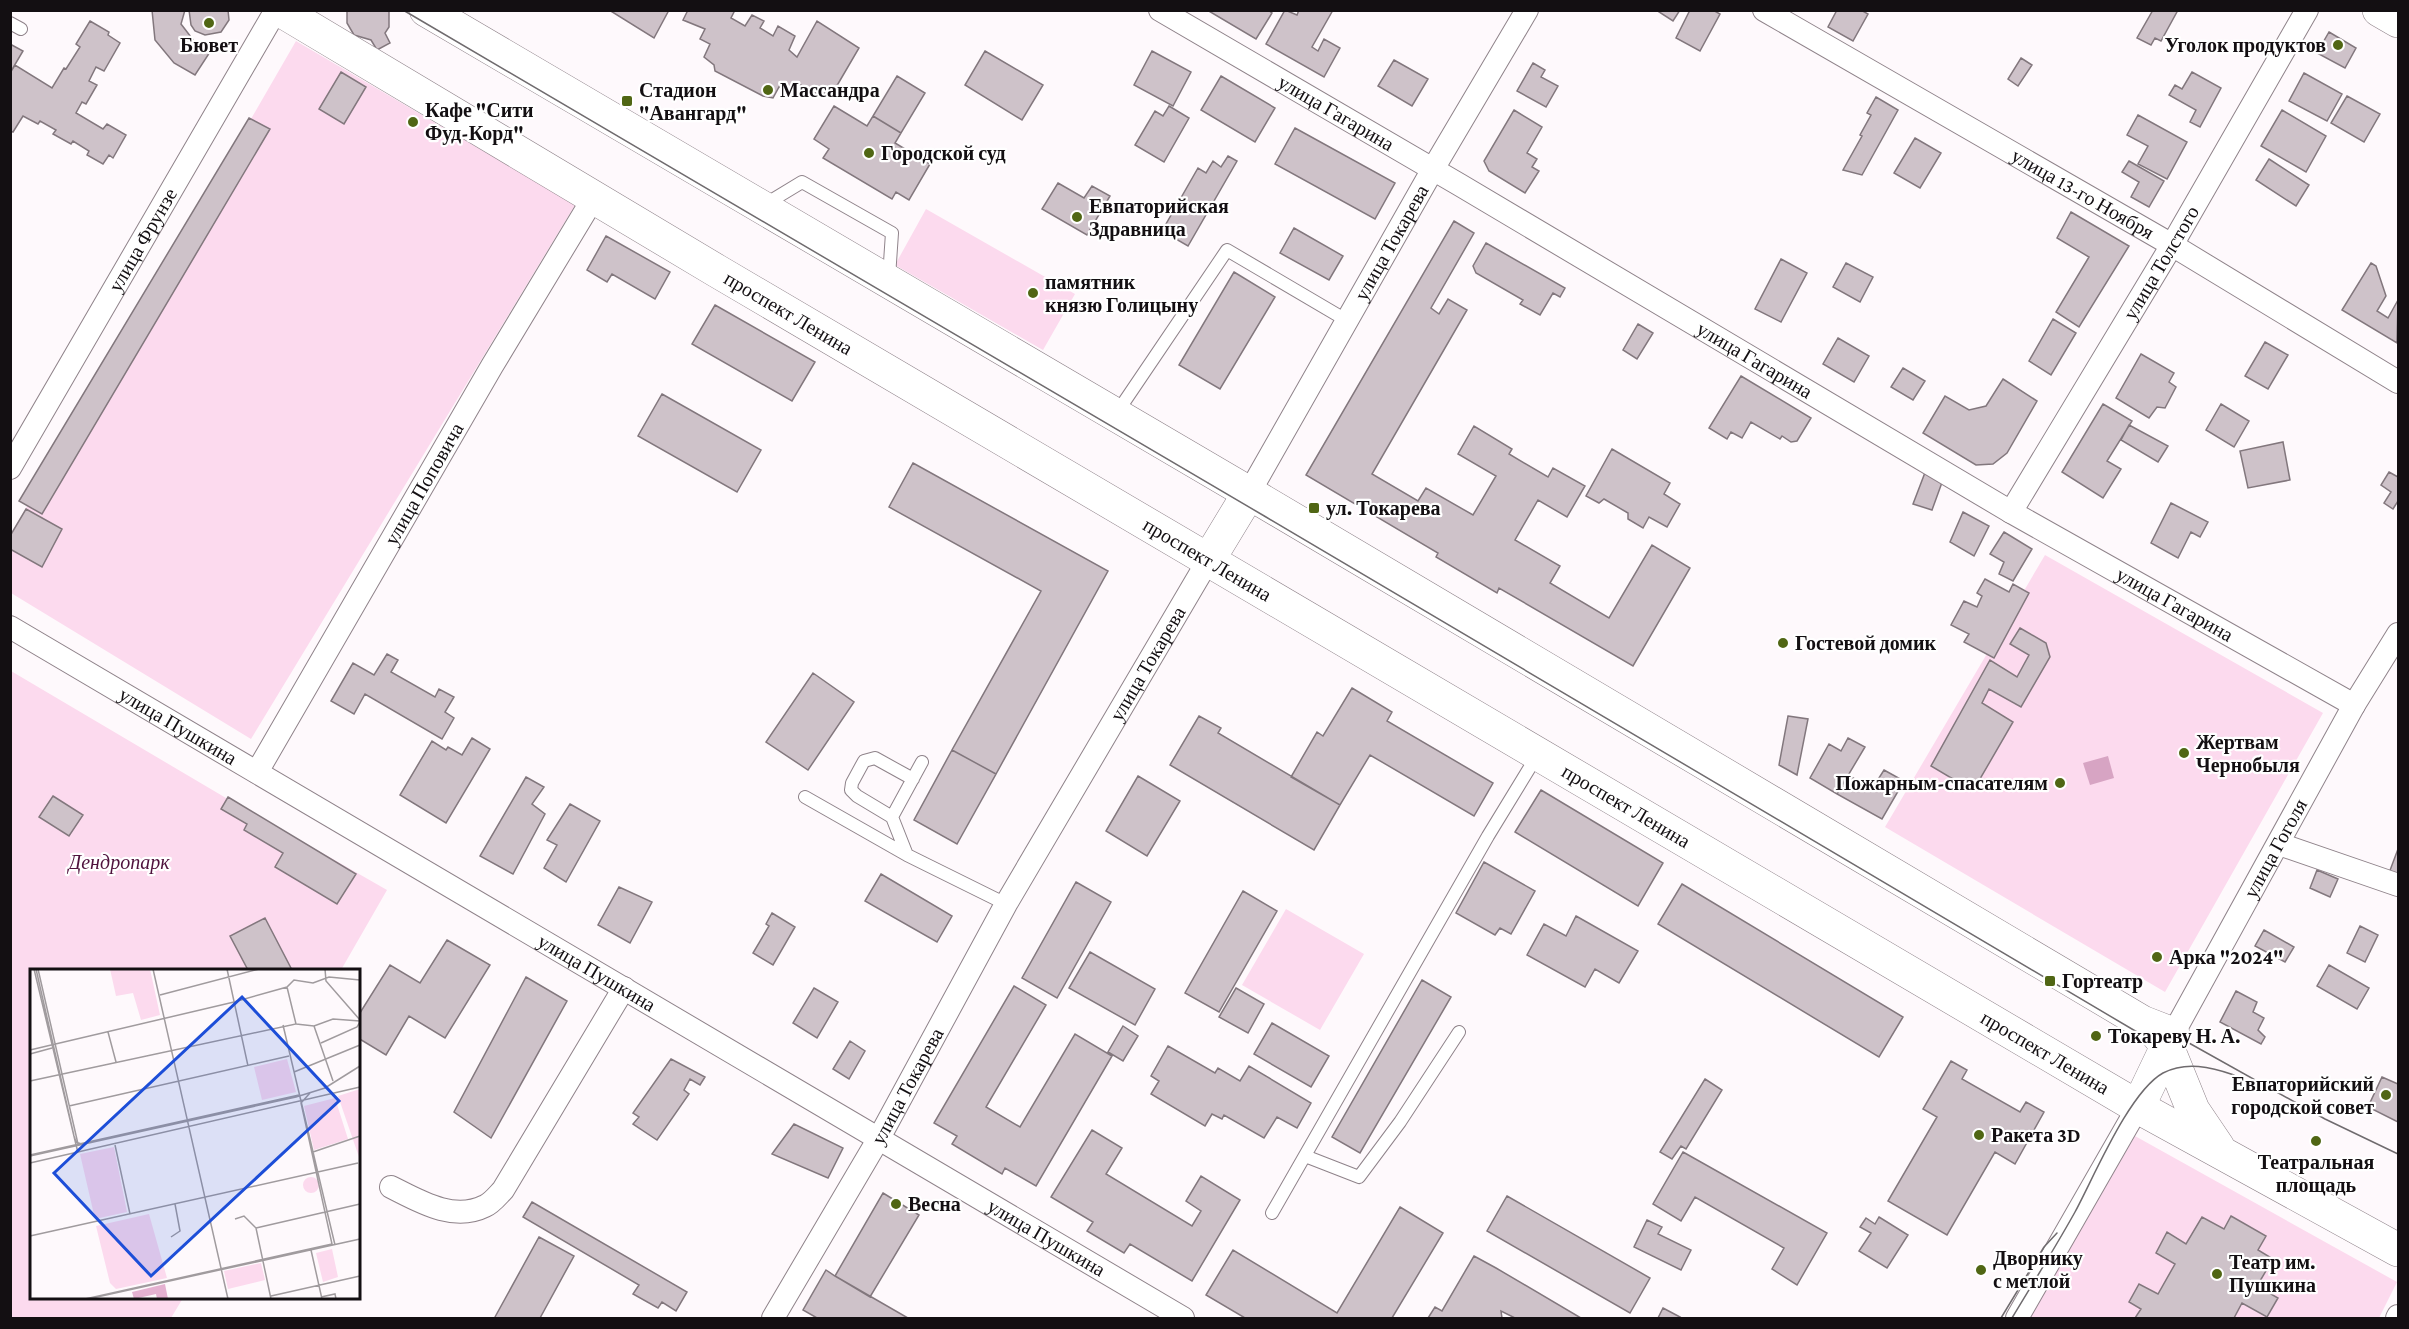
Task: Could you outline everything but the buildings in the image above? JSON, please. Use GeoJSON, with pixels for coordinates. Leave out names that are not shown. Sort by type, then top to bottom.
{"type":"FeatureCollection","features":[{"type":"Feature","properties":{"kind":"street"},"geometry":{"type":"LineString","coordinates":[[426,10],[1249,493],[2142,1022],[2160,1037],[2170,1040]]}},
{"type":"Feature","properties":{"kind":"street","name":"улица Гагарина"},"geometry":{"type":"LineString","coordinates":[[1160,10],[2011,512],[2354,705]]}},
{"type":"Feature","properties":{"kind":"street","name":"улица Токарева"},"geometry":{"type":"LineString","coordinates":[[773,1318],[879,1138],[1006,904],[1249,493],[1346,320],[1527,10]]}},
{"type":"Feature","properties":{"kind":"street","name":"улица 13-го Ноября"},"geometry":{"type":"LineString","coordinates":[[1764,10],[2172,245],[2398,382]]}},
{"type":"Feature","properties":{"kind":"street","name":"улица Толстого"},"geometry":{"type":"LineString","coordinates":[[2011,512],[2172,245],[2307,10]]}},
{"type":"Feature","properties":{"kind":"street"},"geometry":{"type":"LineString","coordinates":[[2379,10],[2398,21]]}},
{"type":"Feature","properties":{"kind":"street","name":"проспект Ленина"},"geometry":{"type":"LineString","coordinates":[[284,12],[2138,1107],[2398,1250]]}},
{"type":"Feature","properties":{"kind":"street","name":"улица Фрунзе"},"geometry":{"type":"LineString","coordinates":[[10,468],[284,12]]}},
{"type":"Feature","properties":{"kind":"street","name":"улица Поповича"},"geometry":{"type":"LineString","coordinates":[[257,772],[492,366],[594,197]]}},
{"type":"Feature","properties":{"kind":"street","name":"улица Пушкина"},"geometry":{"type":"LineString","coordinates":[[10,627],[1183,1318]]}},
{"type":"Feature","properties":{"kind":"street","name":"улица Гоголя"},"geometry":{"type":"LineString","coordinates":[[2170,1040],[2354,705],[2398,634]]}},
{"type":"Feature","properties":{"kind":"street"},"geometry":{"type":"LineString","coordinates":[[2279,844],[2398,885]]}},
{"type":"Feature","properties":{"kind":"street"},"geometry":{"type":"LineString","coordinates":[[391,1187],[426,1204],[455,1213],[486,1206],[503,1190],[624,988]]}},
{"type":"Feature","properties":{"kind":"street"},"geometry":{"type":"LineString","coordinates":[[2017,1318],[2138,1107],[2170,1040]]}},
{"type":"Feature","properties":{"kind":"street"},"geometry":{"type":"LineString","coordinates":[[2170,1040],[2193,1110],[2221,1151]]}},
{"type":"Feature","properties":{"kind":"lane"},"geometry":{"type":"LineString","coordinates":[[761,207],[802,182],[892,234],[889,282]]}},
{"type":"Feature","properties":{"kind":"lane"},"geometry":{"type":"LineString","coordinates":[[1115,416],[1227,250],[1346,320]]}},
{"type":"Feature","properties":{"kind":"lane"},"geometry":{"type":"LineString","coordinates":[[1272,1213],[1488,836],[1539,753]]}},
{"type":"Feature","properties":{"kind":"lane"},"geometry":{"type":"LineString","coordinates":[[907,855],[892,817],[851,790],[852,783],[864,761],[875,758],[913,780]]}},
{"type":"Feature","properties":{"kind":"lane"},"geometry":{"type":"LineString","coordinates":[[892,817],[922,762]]}},
{"type":"Feature","properties":{"kind":"lane"},"geometry":{"type":"LineString","coordinates":[[805,797],[907,855],[1006,904]]}},
{"type":"Feature","properties":{"kind":"lane"},"geometry":{"type":"LineString","coordinates":[[1305,1156],[1359,1177],[1400,1122],[1459,1032]]}},
{"type":"Feature","properties":{"kind":"green space"},"geometry":{"type":"Polygon","coordinates":[[[296,41],[575,205],[251,739],[11,593],[11,534],[296,41]]]}},
{"type":"Feature","properties":{"kind":"green space"},"geometry":{"type":"Polygon","coordinates":[[[926,209],[1075,294],[1043,350],[895,265],[926,209]]]}},
{"type":"Feature","properties":{"kind":"green space"},"geometry":{"type":"Polygon","coordinates":[[[2045,555],[2323,713],[2165,992],[1885,827],[2045,555]]]}},
{"type":"Feature","properties":{"kind":"green space","name":"Дендропарк"},"geometry":{"type":"Polygon","coordinates":[[[11,671],[387,890],[342,969],[30,969],[30,1299],[182,1299],[171,1318],[11,1318],[11,671]]]}},
{"type":"Feature","properties":{"kind":"green space"},"geometry":{"type":"Polygon","coordinates":[[[1286,909],[1364,954],[1320,1030],[1242,985],[1286,909]]]}},
{"type":"Feature","properties":{"kind":"green space"},"geometry":{"type":"Polygon","coordinates":[[[2135,1136],[2397,1282],[2379,1318],[2030,1318],[2135,1136]]]}},
{"type":"Feature","properties":{"kind":"shaded area"},"geometry":{"type":"Polygon","coordinates":[[[2108,756],[2114,778],[2090,785],[2083,763],[2108,756]]]}},
{"type":"Feature","properties":{"kind":"tram line"},"geometry":{"type":"LineString","coordinates":[[403,10],[2137,1032],[2149,1037],[2172,1037],[2189,1043],[2325,1119],[2398,1154]]}},
{"type":"Feature","properties":{"kind":"tram line"},"geometry":{"type":"LineString","coordinates":[[2012,1318],[2075,1212],[2113,1136],[2150,1083],[2172,1069],[2190,1066],[2234,1075]]}},
{"type":"Feature","properties":{"kind":"tram line"},"geometry":{"type":"LineString","coordinates":[[2001,1318],[2044,1247],[2057,1233]]}},
{"type":"Feature","properties":{"kind":"place","name":"Бювет"},"geometry":{"type":"Point","coordinates":[209,23]}},
{"type":"Feature","properties":{"kind":"place","name":"Уголок продуктов"},"geometry":{"type":"Point","coordinates":[2338,45]}},
{"type":"Feature","properties":{"kind":"place","name":"Массандра"},"geometry":{"type":"Point","coordinates":[768,90]}},
{"type":"Feature","properties":{"kind":"place","name":"Стадион \"Авангард\""},"geometry":{"type":"Point","coordinates":[627,101]}},
{"type":"Feature","properties":{"kind":"place","name":"Кафе \"Сити Фуд-Корд\""},"geometry":{"type":"Point","coordinates":[413,122]}},
{"type":"Feature","properties":{"kind":"place","name":"Городской суд"},"geometry":{"type":"Point","coordinates":[869,153]}},
{"type":"Feature","properties":{"kind":"place","name":"Евпаторийская Здравница"},"geometry":{"type":"Point","coordinates":[1077,217]}},
{"type":"Feature","properties":{"kind":"place","name":"памятник князю Голицыну"},"geometry":{"type":"Point","coordinates":[1033,293]}},
{"type":"Feature","properties":{"kind":"place","name":"ул. Токарева"},"geometry":{"type":"Point","coordinates":[1314,508]}},
{"type":"Feature","properties":{"kind":"place","name":"Гостевой домик"},"geometry":{"type":"Point","coordinates":[1783,643]}},
{"type":"Feature","properties":{"kind":"place","name":"Жертвам Чернобыля"},"geometry":{"type":"Point","coordinates":[2184,753]}},
{"type":"Feature","properties":{"kind":"place","name":"Пожарным-спасателям"},"geometry":{"type":"Point","coordinates":[2060,783]}},
{"type":"Feature","properties":{"kind":"place","name":"Арка \"2024\""},"geometry":{"type":"Point","coordinates":[2157,957]}},
{"type":"Feature","properties":{"kind":"place","name":"Гортеатр"},"geometry":{"type":"Point","coordinates":[2050,981]}},
{"type":"Feature","properties":{"kind":"place","name":"Токареву Н. А."},"geometry":{"type":"Point","coordinates":[2096,1036]}},
{"type":"Feature","properties":{"kind":"place","name":"Евпаторийский городской совет"},"geometry":{"type":"Point","coordinates":[2386,1095]}},
{"type":"Feature","properties":{"kind":"place","name":"Ракета 3D"},"geometry":{"type":"Point","coordinates":[1979,1135]}},
{"type":"Feature","properties":{"kind":"place","name":"Театральная площадь"},"geometry":{"type":"Point","coordinates":[2316,1141]}},
{"type":"Feature","properties":{"kind":"place","name":"Весна"},"geometry":{"type":"Point","coordinates":[896,1204]}},
{"type":"Feature","properties":{"kind":"place","name":"Дворнику с метлой"},"geometry":{"type":"Point","coordinates":[1981,1270]}},
{"type":"Feature","properties":{"kind":"place","name":"Театр им. Пушкина"},"geometry":{"type":"Point","coordinates":[2217,1274]}}]}
